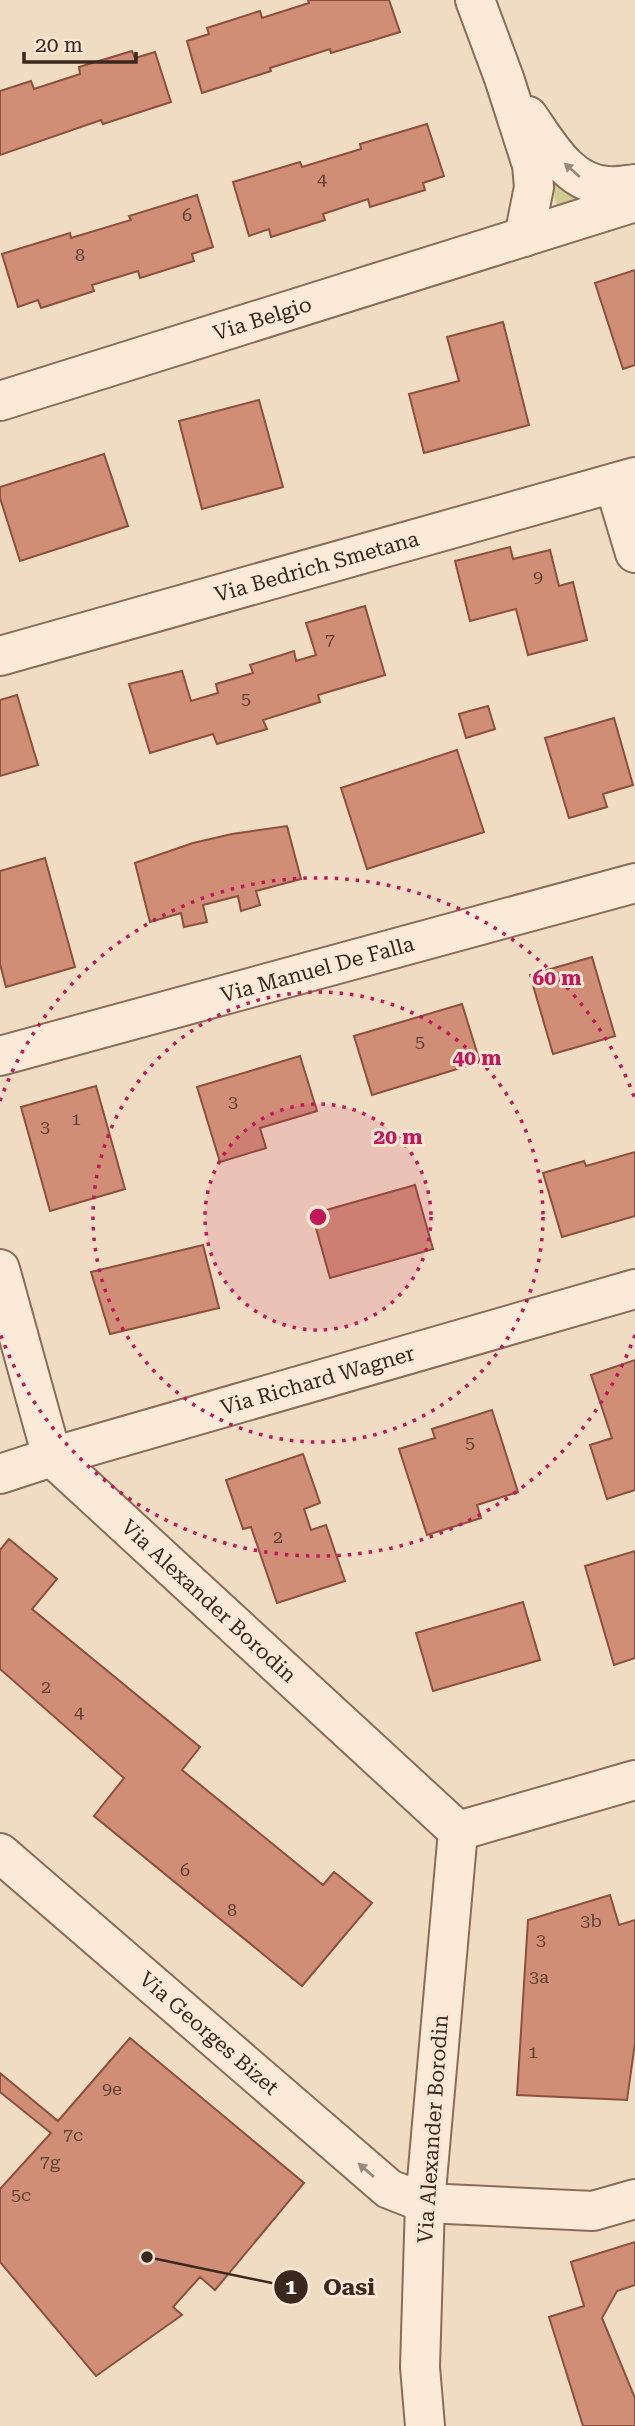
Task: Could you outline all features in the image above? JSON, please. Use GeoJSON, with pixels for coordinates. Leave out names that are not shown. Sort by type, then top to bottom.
{"type":"FeatureCollection","features":[{"type":"Feature","properties":{"kind":"street"},"geometry":{"type":"LineString","coordinates":[[475,0],[529,151],[534,177],[524,237]]}},
{"type":"Feature","properties":{"kind":"street"},"geometry":{"type":"LineString","coordinates":[[504,78],[554,152],[575,175],[597,185],[635,184]]}},
{"type":"Feature","properties":{"kind":"street","name":"Via Belgio"},"geometry":{"type":"LineString","coordinates":[[0,401],[635,202]]}},
{"type":"Feature","properties":{"kind":"street"},"geometry":{"type":"LineString","coordinates":[[624,480],[635,553]]}},
{"type":"Feature","properties":{"kind":"street","name":"Via Bedrich Smetana"},"geometry":{"type":"LineString","coordinates":[[0,656],[624,480]]}},
{"type":"Feature","properties":{"kind":"street","name":"Via Manuel De Falla"},"geometry":{"type":"LineString","coordinates":[[0,1056],[635,883]]}},
{"type":"Feature","properties":{"kind":"street"},"geometry":{"type":"LineString","coordinates":[[0,1269],[52,1457]]}},
{"type":"Feature","properties":{"kind":"street","name":"Via Richard Wagner"},"geometry":{"type":"LineString","coordinates":[[0,1475],[52,1457],[635,1289]]}},
{"type":"Feature","properties":{"kind":"street","name":"Via Alexander Borodin"},"geometry":{"type":"LineString","coordinates":[[52,1457],[458,1831],[425,2203],[419,2367],[425,2426]]}},
{"type":"Feature","properties":{"kind":"street"},"geometry":{"type":"LineString","coordinates":[[458,1831],[635,1780]]}},
{"type":"Feature","properties":{"kind":"street","name":"Via Georges Bizet"},"geometry":{"type":"LineString","coordinates":[[0,1853],[389,2189],[425,2203],[593,2211],[635,2199]]}},
{"type":"Feature","properties":{"kind":"shaded area"},"geometry":{"type":"Polygon","coordinates":[[[541,157],[613,202],[559,211],[541,157]]]}},
{"type":"Feature","properties":{"kind":"building"},"geometry":{"type":"Polygon","coordinates":[[[308,0],[389,0],[400,32],[331,53],[330,49],[202,93],[187,41],[209,34],[207,28],[260,11],[262,18],[309,3],[308,0]]]}},
{"type":"Feature","properties":{"kind":"building"},"geometry":{"type":"Polygon","coordinates":[[[132,51],[135,58],[155,52],[171,102],[103,124],[101,120],[0,155],[0,91],[31,81],[34,89],[80,74],[79,67],[132,51]]]}},
{"type":"Feature","properties":{"kind":"building"},"geometry":{"type":"Polygon","coordinates":[[[427,124],[444,176],[423,183],[425,190],[370,207],[368,199],[323,214],[325,220],[271,237],[269,229],[249,236],[233,182],[300,162],[302,167],[361,149],[360,144],[427,124]]]}},
{"type":"Feature","properties":{"kind":"building"},"geometry":{"type":"Polygon","coordinates":[[[197,195],[213,247],[192,254],[194,261],[140,278],[138,271],[92,285],[94,291],[41,308],[38,300],[18,307],[2,254],[70,233],[71,238],[131,220],[129,216],[197,195]]]}},
{"type":"Feature","properties":{"kind":"building"},"geometry":{"type":"Polygon","coordinates":[[[635,270],[635,365],[623,369],[595,283],[635,270]]]}},
{"type":"Feature","properties":{"kind":"building"},"geometry":{"type":"Polygon","coordinates":[[[503,322],[529,425],[424,453],[409,394],[459,381],[447,337],[503,322]]]}},
{"type":"Feature","properties":{"kind":"building"},"geometry":{"type":"Polygon","coordinates":[[[259,400],[283,487],[202,509],[179,421],[259,400]]]}},
{"type":"Feature","properties":{"kind":"building"},"geometry":{"type":"Polygon","coordinates":[[[104,454],[128,526],[20,561],[0,498],[0,487],[104,454]]]}},
{"type":"Feature","properties":{"kind":"building"},"geometry":{"type":"Polygon","coordinates":[[[510,547],[513,559],[550,550],[559,586],[573,582],[587,640],[528,655],[516,609],[470,621],[455,561],[510,547]]]}},
{"type":"Feature","properties":{"kind":"building"},"geometry":{"type":"Polygon","coordinates":[[[365,606],[385,675],[318,695],[320,702],[263,720],[267,729],[217,744],[213,734],[150,753],[129,684],[182,671],[191,701],[218,693],[216,684],[253,673],[250,665],[294,651],[296,661],[316,655],[306,623],[365,606]]]}},
{"type":"Feature","properties":{"kind":"building"},"geometry":{"type":"Polygon","coordinates":[[[17,695],[38,765],[0,776],[0,700],[17,695]]]}},
{"type":"Feature","properties":{"kind":"building"},"geometry":{"type":"Polygon","coordinates":[[[488,706],[495,729],[466,738],[459,714],[488,706]]]}},
{"type":"Feature","properties":{"kind":"building"},"geometry":{"type":"Polygon","coordinates":[[[614,718],[633,785],[603,794],[607,807],[569,818],[545,738],[614,718]]]}},
{"type":"Feature","properties":{"kind":"building"},"geometry":{"type":"Polygon","coordinates":[[[457,750],[484,832],[367,869],[341,788],[457,750]]]}},
{"type":"Feature","properties":{"kind":"building"},"geometry":{"type":"Polygon","coordinates":[[[287,826],[301,879],[256,891],[260,905],[241,911],[238,896],[203,905],[207,922],[184,927],[181,913],[150,922],[135,863],[193,843],[287,826]]]}},
{"type":"Feature","properties":{"kind":"building"},"geometry":{"type":"Polygon","coordinates":[[[45,858],[75,967],[6,987],[0,964],[0,871],[45,858]]]}},
{"type":"Feature","properties":{"kind":"building"},"geometry":{"type":"Polygon","coordinates":[[[592,957],[615,1036],[553,1054],[530,975],[592,957]]]}},
{"type":"Feature","properties":{"kind":"building"},"geometry":{"type":"Polygon","coordinates":[[[462,1004],[480,1062],[372,1095],[354,1036],[462,1004]]]}},
{"type":"Feature","properties":{"kind":"building"},"geometry":{"type":"Polygon","coordinates":[[[300,1056],[317,1111],[260,1128],[266,1148],[220,1162],[197,1087],[300,1056]]]}},
{"type":"Feature","properties":{"kind":"building"},"geometry":{"type":"Polygon","coordinates":[[[96,1086],[125,1189],[50,1211],[21,1107],[96,1086]]]}},
{"type":"Feature","properties":{"kind":"building"},"geometry":{"type":"Polygon","coordinates":[[[635,1152],[635,1216],[562,1237],[543,1173],[584,1161],[586,1166],[635,1152]]]}},
{"type":"Feature","properties":{"kind":"building"},"geometry":{"type":"Polygon","coordinates":[[[415,1185],[433,1249],[330,1278],[312,1214],[415,1185]]]}},
{"type":"Feature","properties":{"kind":"building"},"geometry":{"type":"Polygon","coordinates":[[[203,1245],[219,1308],[110,1334],[91,1272],[203,1245]]]}},
{"type":"Feature","properties":{"kind":"building"},"geometry":{"type":"Polygon","coordinates":[[[635,1360],[635,1490],[607,1499],[590,1445],[612,1438],[591,1375],[635,1360]]]}},
{"type":"Feature","properties":{"kind":"building"},"geometry":{"type":"Polygon","coordinates":[[[492,1410],[518,1492],[477,1505],[481,1518],[427,1535],[399,1449],[435,1438],[432,1429],[492,1410]]]}},
{"type":"Feature","properties":{"kind":"building"},"geometry":{"type":"Polygon","coordinates":[[[303,1454],[320,1503],[304,1509],[311,1530],[326,1525],[345,1581],[277,1603],[251,1527],[243,1529],[226,1480],[303,1454]]]}},
{"type":"Feature","properties":{"kind":"building"},"geometry":{"type":"Polygon","coordinates":[[[9,1539],[57,1579],[32,1609],[200,1747],[182,1770],[323,1885],[334,1872],[372,1903],[302,1986],[94,1816],[124,1778],[0,1669],[0,1550],[9,1539]]]}},
{"type":"Feature","properties":{"kind":"building"},"geometry":{"type":"Polygon","coordinates":[[[635,1551],[635,1658],[614,1665],[585,1566],[635,1551]]]}},
{"type":"Feature","properties":{"kind":"building"},"geometry":{"type":"Polygon","coordinates":[[[523,1602],[540,1660],[433,1691],[416,1633],[523,1602]]]}},
{"type":"Feature","properties":{"kind":"building"},"geometry":{"type":"Polygon","coordinates":[[[610,1895],[619,1925],[635,1920],[635,2043],[627,2100],[517,2095],[528,1920],[610,1895]]]}},
{"type":"Feature","properties":{"kind":"building"},"geometry":{"type":"Polygon","coordinates":[[[130,2038],[304,2183],[215,2290],[200,2277],[173,2307],[182,2315],[96,2376],[0,2262],[0,2189],[51,2133],[0,2092],[0,2073],[58,2121],[130,2038]]]}},
{"type":"Feature","properties":{"kind":"building"},"geometry":{"type":"Polygon","coordinates":[[[635,2242],[635,2285],[617,2291],[602,2318],[635,2398],[635,2426],[583,2426],[549,2317],[584,2306],[571,2262],[635,2242]]]}},
{"type":"Feature","properties":{"kind":"place","name":"Oasi"},"geometry":{"type":"Point","coordinates":[147,2257]}}]}
